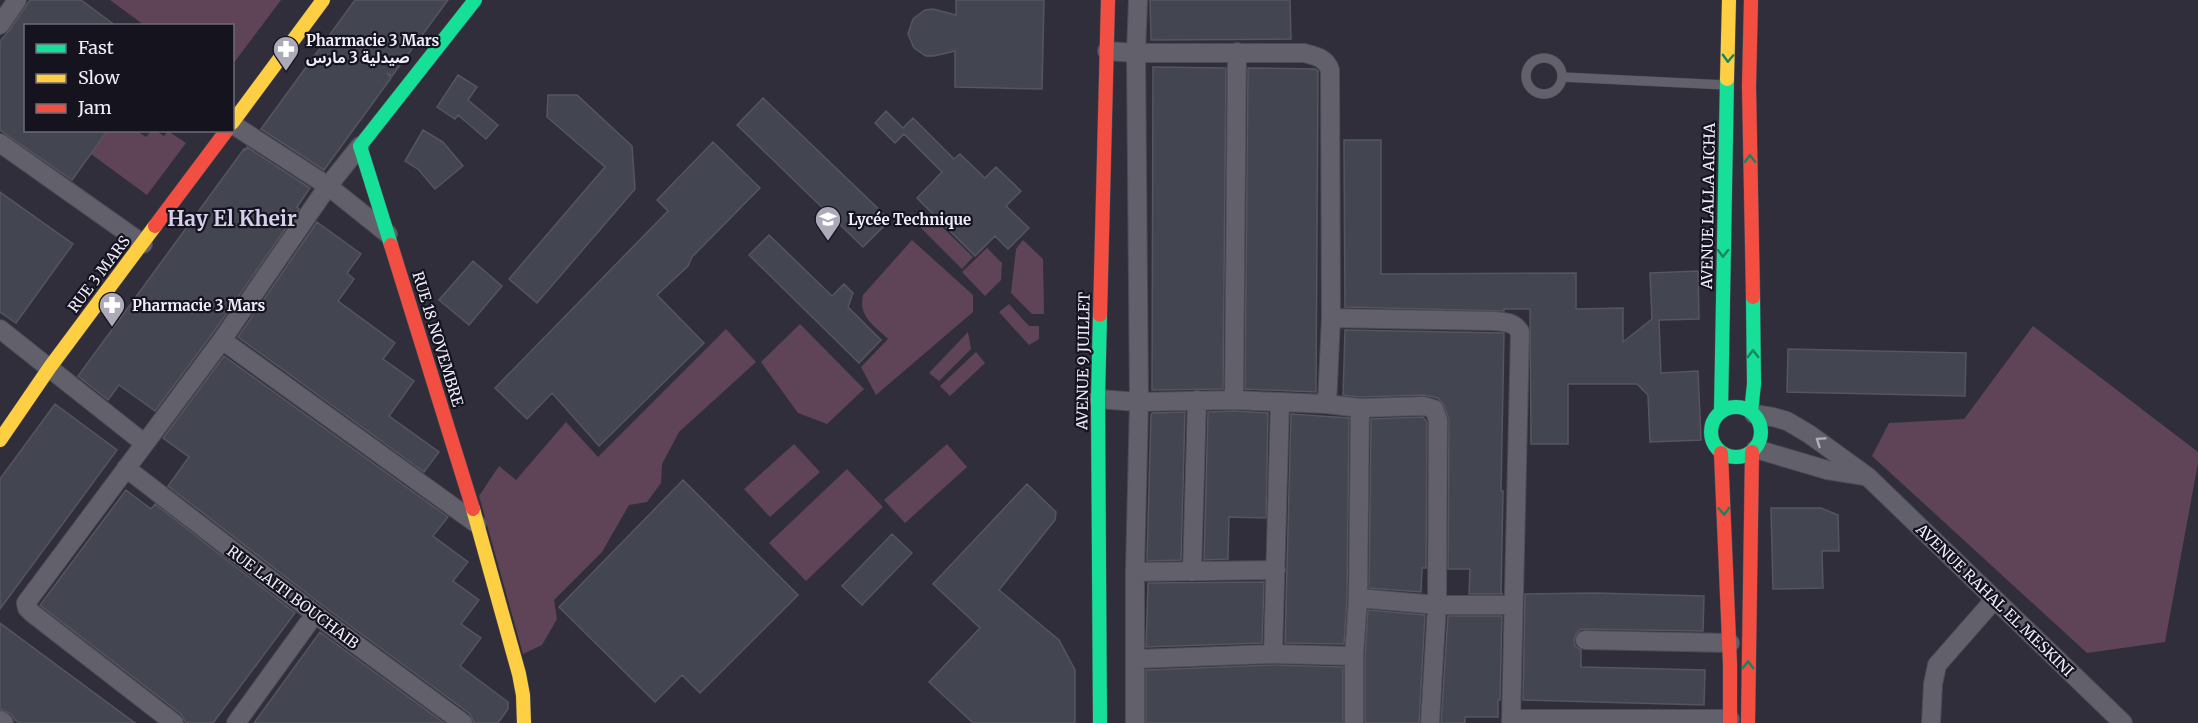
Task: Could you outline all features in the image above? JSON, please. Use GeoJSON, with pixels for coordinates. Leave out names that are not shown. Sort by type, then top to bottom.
{"type":"FeatureCollection","features":[{"type":"Feature","properties":{"kind":"street"},"geometry":{"type":"LineString","coordinates":[[0,25],[17,0]]}},
{"type":"Feature","properties":{"kind":"street"},"geometry":{"type":"LineString","coordinates":[[234,120],[323,0]]}},
{"type":"Feature","properties":{"kind":"street"},"geometry":{"type":"LineString","coordinates":[[174,723],[27,608],[28,598],[222,340],[328,186],[475,0]]}},
{"type":"Feature","properties":{"kind":"street","name":"AVENUE 9 JUILLET"},"geometry":{"type":"LineString","coordinates":[[1100,723],[1098,399],[1108,0]]}},
{"type":"Feature","properties":{"kind":"street"},"geometry":{"type":"LineString","coordinates":[[1135,723],[1135,572],[1139,402],[1137,0]]}},
{"type":"Feature","properties":{"kind":"street","name":"AVENUE LALLA AICHA"},"geometry":{"type":"LineString","coordinates":[[1729,0],[1721,412],[1715,418],[1711,433],[1721,453],[1736,722]]}},
{"type":"Feature","properties":{"kind":"street"},"geometry":{"type":"LineString","coordinates":[[1331,318],[1509,322],[1520,332],[1511,721],[1736,722],[1754,450],[1761,439],[1762,430],[1753,413],[1749,86],[1751,0]]}},
{"type":"Feature","properties":{"kind":"street"},"geometry":{"type":"LineString","coordinates":[[1107,51],[1304,53],[1328,63],[1330,70],[1331,318],[1327,404]]}},
{"type":"Feature","properties":{"kind":"street"},"geometry":{"type":"LineString","coordinates":[[1234,400],[1237,52]]}},
{"type":"Feature","properties":{"kind":"street"},"geometry":{"type":"LineString","coordinates":[[234,124],[328,186],[388,234]]}},
{"type":"Feature","properties":{"kind":"street","name":"RUE 3 MARS"},"geometry":{"type":"LineString","coordinates":[[0,440],[50,367],[226,132]]}},
{"type":"Feature","properties":{"kind":"street"},"geometry":{"type":"LineString","coordinates":[[0,143],[143,244]]}},
{"type":"Feature","properties":{"kind":"street","name":"RUE 18 NOVEMBRE"},"geometry":{"type":"LineString","coordinates":[[360,146],[477,524],[519,674],[523,695],[524,723]]}},
{"type":"Feature","properties":{"kind":"street"},"geometry":{"type":"LineString","coordinates":[[0,329],[144,443]]}},
{"type":"Feature","properties":{"kind":"street"},"geometry":{"type":"LineString","coordinates":[[222,340],[477,524]]}},
{"type":"Feature","properties":{"kind":"street"},"geometry":{"type":"LineString","coordinates":[[1098,399],[1139,402],[1234,400],[1327,404],[1360,408],[1424,406],[1434,410],[1437,415],[1437,605],[1430,723]]}},
{"type":"Feature","properties":{"kind":"street"},"geometry":{"type":"LineString","coordinates":[[1192,572],[1197,400]]}},
{"type":"Feature","properties":{"kind":"street"},"geometry":{"type":"LineString","coordinates":[[1274,654],[1280,402]]}},
{"type":"Feature","properties":{"kind":"street"},"geometry":{"type":"LineString","coordinates":[[1721,412],[1736,407],[1753,413]]}},
{"type":"Feature","properties":{"kind":"street"},"geometry":{"type":"LineString","coordinates":[[1354,723],[1360,408]]}},
{"type":"Feature","properties":{"kind":"street","name":"AVENUE RAHAL EL MESKINI"},"geometry":{"type":"LineString","coordinates":[[1753,413],[1787,421],[1867,476],[2123,723]]}},
{"type":"Feature","properties":{"kind":"street"},"geometry":{"type":"LineString","coordinates":[[1721,453],[1737,458],[1754,450],[1827,470],[1867,476]]}},
{"type":"Feature","properties":{"kind":"street","name":"RUE LAITI BOUCHAIB"},"geometry":{"type":"LineString","coordinates":[[126,468],[315,614],[463,723]]}},
{"type":"Feature","properties":{"kind":"street"},"geometry":{"type":"LineString","coordinates":[[1135,572],[1276,570]]}},
{"type":"Feature","properties":{"kind":"street"},"geometry":{"type":"LineString","coordinates":[[1358,598],[1437,605],[1512,605]]}},
{"type":"Feature","properties":{"kind":"street"},"geometry":{"type":"LineString","coordinates":[[1931,723],[1933,684],[1937,664],[1994,600]]}},
{"type":"Feature","properties":{"kind":"street"},"geometry":{"type":"LineString","coordinates":[[236,723],[315,614]]}},
{"type":"Feature","properties":{"kind":"street"},"geometry":{"type":"LineString","coordinates":[[1585,640],[1730,643]]}},
{"type":"Feature","properties":{"kind":"street"},"geometry":{"type":"LineString","coordinates":[[1136,659],[1274,654],[1354,656]]}},
{"type":"Feature","properties":{"kind":"street"},"geometry":{"type":"LineString","coordinates":[[0,720],[4,723]]}},
{"type":"Feature","properties":{"kind":"lane"},"geometry":{"type":"LineString","coordinates":[[1562,77],[1749,86]]}},
{"type":"Feature","properties":{"kind":"shaded area"},"geometry":{"type":"Polygon","coordinates":[[[110,0],[281,0],[234,63],[234,24],[143,24],[110,0]]]}},
{"type":"Feature","properties":{"kind":"shaded area"},"geometry":{"type":"Polygon","coordinates":[[[107,132],[138,132],[146,137],[150,132],[158,132],[164,136],[170,132],[186,143],[147,195],[91,154],[107,132]]]}},
{"type":"Feature","properties":{"kind":"shaded area"},"geometry":{"type":"Polygon","coordinates":[[[931,216],[973,257],[962,269],[920,227],[931,216]]]}},
{"type":"Feature","properties":{"kind":"shaded area"},"geometry":{"type":"Polygon","coordinates":[[[912,240],[973,295],[973,312],[876,395],[861,367],[888,339],[865,315],[863,295],[912,240]]]}},
{"type":"Feature","properties":{"kind":"shaded area"},"geometry":{"type":"Polygon","coordinates":[[[1023,240],[1043,259],[1044,314],[1032,314],[1011,293],[1016,249],[1023,240]]]}},
{"type":"Feature","properties":{"kind":"shaded area"},"geometry":{"type":"Polygon","coordinates":[[[987,248],[1002,263],[1001,280],[985,296],[962,272],[987,248]]]}},
{"type":"Feature","properties":{"kind":"shaded area"},"geometry":{"type":"Polygon","coordinates":[[[1009,304],[1029,326],[1039,326],[1039,339],[1029,345],[999,312],[1009,304]]]}},
{"type":"Feature","properties":{"kind":"shaded area"},"geometry":{"type":"Polygon","coordinates":[[[800,324],[864,389],[827,424],[798,413],[761,362],[800,324]]]}},
{"type":"Feature","properties":{"kind":"shaded area"},"geometry":{"type":"Polygon","coordinates":[[[2033,326],[2198,452],[2198,463],[2165,642],[2087,653],[1872,456],[1889,423],[1964,419],[2033,326]]]}},
{"type":"Feature","properties":{"kind":"shaded area"},"geometry":{"type":"Polygon","coordinates":[[[726,329],[756,362],[679,432],[662,464],[661,483],[647,502],[629,505],[602,552],[554,600],[557,619],[542,645],[523,654],[479,496],[499,466],[516,480],[566,422],[598,457],[726,329]]]}},
{"type":"Feature","properties":{"kind":"shaded area"},"geometry":{"type":"Polygon","coordinates":[[[968,332],[971,349],[939,381],[929,373],[968,332]]]}},
{"type":"Feature","properties":{"kind":"shaded area"},"geometry":{"type":"Polygon","coordinates":[[[976,352],[985,363],[950,396],[940,386],[976,352]]]}},
{"type":"Feature","properties":{"kind":"shaded area"},"geometry":{"type":"Polygon","coordinates":[[[794,444],[820,472],[770,517],[744,489],[794,444]]]}},
{"type":"Feature","properties":{"kind":"shaded area"},"geometry":{"type":"Polygon","coordinates":[[[947,444],[967,467],[905,523],[884,500],[947,444]]]}},
{"type":"Feature","properties":{"kind":"shaded area"},"geometry":{"type":"Polygon","coordinates":[[[847,469],[883,507],[806,581],[769,543],[847,469]]]}},
{"type":"Feature","properties":{"kind":"building"},"geometry":{"type":"Polygon","coordinates":[[[30,0],[81,0],[113,24],[24,24],[24,132],[107,132],[72,180],[0,130],[0,41],[30,0]]]}},
{"type":"Feature","properties":{"kind":"building"},"geometry":{"type":"Polygon","coordinates":[[[355,0],[448,0],[392,76],[387,73],[391,78],[324,170],[261,129],[355,0]]]}},
{"type":"Feature","properties":{"kind":"building"},"geometry":{"type":"Polygon","coordinates":[[[956,0],[1044,0],[1042,89],[955,87],[955,51],[926,56],[914,48],[908,34],[913,19],[925,10],[933,9],[956,15],[956,0]]]}},
{"type":"Feature","properties":{"kind":"building"},"geometry":{"type":"Polygon","coordinates":[[[1150,0],[1290,0],[1291,39],[1151,40],[1150,0]]]}},
{"type":"Feature","properties":{"kind":"building"},"geometry":{"type":"Polygon","coordinates":[[[1153,67],[1226,68],[1223,389],[1152,390],[1153,67]]]}},
{"type":"Feature","properties":{"kind":"building"},"geometry":{"type":"Polygon","coordinates":[[[1248,68],[1315,69],[1318,71],[1316,392],[1245,389],[1248,68]]]}},
{"type":"Feature","properties":{"kind":"building"},"geometry":{"type":"Polygon","coordinates":[[[458,75],[477,87],[468,100],[498,125],[486,139],[458,115],[455,119],[437,107],[458,75]]]}},
{"type":"Feature","properties":{"kind":"building"},"geometry":{"type":"Polygon","coordinates":[[[548,95],[577,95],[632,146],[635,189],[537,303],[509,279],[605,167],[547,117],[548,95]]]}},
{"type":"Feature","properties":{"kind":"building"},"geometry":{"type":"Polygon","coordinates":[[[763,98],[890,220],[863,247],[737,125],[763,98]]]}},
{"type":"Feature","properties":{"kind":"building"},"geometry":{"type":"Polygon","coordinates":[[[886,111],[903,128],[913,118],[954,159],[960,154],[985,178],[996,167],[1021,191],[1006,206],[1029,228],[1008,249],[995,236],[975,256],[917,198],[942,172],[904,134],[895,143],[875,123],[886,111]]]}},
{"type":"Feature","properties":{"kind":"building"},"geometry":{"type":"Polygon","coordinates":[[[423,130],[443,142],[463,166],[435,189],[418,169],[405,161],[423,130]]]}},
{"type":"Feature","properties":{"kind":"building"},"geometry":{"type":"Polygon","coordinates":[[[1344,140],[1381,140],[1381,274],[1576,273],[1576,309],[1623,308],[1623,342],[1652,319],[1650,273],[1698,271],[1699,319],[1659,320],[1661,373],[1698,371],[1701,440],[1650,442],[1648,395],[1637,384],[1568,384],[1568,444],[1531,444],[1530,309],[1504,309],[1504,311],[1345,307],[1344,140]]]}},
{"type":"Feature","properties":{"kind":"building"},"geometry":{"type":"Polygon","coordinates":[[[713,142],[760,188],[692,257],[688,266],[657,295],[704,343],[599,446],[552,393],[527,419],[495,388],[668,211],[657,200],[713,142]]]}},
{"type":"Feature","properties":{"kind":"building"},"geometry":{"type":"Polygon","coordinates":[[[247,147],[310,188],[297,207],[299,209],[213,333],[155,411],[119,385],[108,400],[78,376],[247,147]]]}},
{"type":"Feature","properties":{"kind":"building"},"geometry":{"type":"Polygon","coordinates":[[[0,192],[73,244],[16,323],[0,312],[0,192]]]}},
{"type":"Feature","properties":{"kind":"building"},"geometry":{"type":"Polygon","coordinates":[[[317,222],[361,254],[347,273],[354,279],[338,301],[395,343],[383,359],[414,381],[389,416],[439,452],[424,472],[238,337],[317,222]]]}},
{"type":"Feature","properties":{"kind":"building"},"geometry":{"type":"Polygon","coordinates":[[[769,235],[832,296],[844,284],[853,293],[848,307],[881,340],[859,363],[749,255],[769,235]]]}},
{"type":"Feature","properties":{"kind":"building"},"geometry":{"type":"Polygon","coordinates":[[[473,261],[502,286],[469,325],[439,300],[473,261]]]}},
{"type":"Feature","properties":{"kind":"building"},"geometry":{"type":"Polygon","coordinates":[[[1345,330],[1504,333],[1501,491],[1503,491],[1501,593],[1503,594],[1469,594],[1470,569],[1448,569],[1449,420],[1444,405],[1438,398],[1424,395],[1360,397],[1343,395],[1345,330]]]}},
{"type":"Feature","properties":{"kind":"building"},"geometry":{"type":"Polygon","coordinates":[[[1788,349],[1966,353],[1965,396],[1787,392],[1788,349]]]}},
{"type":"Feature","properties":{"kind":"building"},"geometry":{"type":"Polygon","coordinates":[[[224,356],[448,517],[433,536],[468,562],[453,581],[479,600],[461,624],[481,638],[460,666],[508,702],[508,709],[498,723],[474,723],[470,714],[322,605],[168,486],[189,457],[163,438],[224,356]]]}},
{"type":"Feature","properties":{"kind":"building"},"geometry":{"type":"Polygon","coordinates":[[[55,404],[117,450],[0,609],[0,479],[55,404]]]}},
{"type":"Feature","properties":{"kind":"building"},"geometry":{"type":"Polygon","coordinates":[[[1185,412],[1181,560],[1147,561],[1151,415],[1152,413],[1185,412]]]}},
{"type":"Feature","properties":{"kind":"building"},"geometry":{"type":"Polygon","coordinates":[[[1208,412],[1268,413],[1266,518],[1229,517],[1228,559],[1204,560],[1208,412]]]}},
{"type":"Feature","properties":{"kind":"building"},"geometry":{"type":"Polygon","coordinates":[[[1291,414],[1349,418],[1347,598],[1344,644],[1285,643],[1291,414]]]}},
{"type":"Feature","properties":{"kind":"building"},"geometry":{"type":"Polygon","coordinates":[[[1423,417],[1427,422],[1426,568],[1422,568],[1421,592],[1369,588],[1371,419],[1423,417]]]}},
{"type":"Feature","properties":{"kind":"building"},"geometry":{"type":"Polygon","coordinates":[[[683,480],[798,595],[700,693],[682,675],[655,702],[559,607],[683,480]]]}},
{"type":"Feature","properties":{"kind":"building"},"geometry":{"type":"Polygon","coordinates":[[[1027,484],[1056,512],[1055,520],[999,590],[1059,640],[1075,670],[1075,723],[973,723],[929,682],[980,628],[933,584],[1027,484]]]}},
{"type":"Feature","properties":{"kind":"building"},"geometry":{"type":"Polygon","coordinates":[[[126,490],[151,509],[155,504],[295,613],[213,723],[186,723],[181,714],[40,605],[126,490]]]}},
{"type":"Feature","properties":{"kind":"building"},"geometry":{"type":"Polygon","coordinates":[[[1771,508],[1821,508],[1838,515],[1839,551],[1822,551],[1823,588],[1773,589],[1771,508]]]}},
{"type":"Feature","properties":{"kind":"building"},"geometry":{"type":"Polygon","coordinates":[[[892,534],[912,553],[862,605],[842,586],[892,534]]]}},
{"type":"Feature","properties":{"kind":"building"},"geometry":{"type":"Polygon","coordinates":[[[1264,582],[1262,643],[1146,647],[1148,583],[1264,582]]]}},
{"type":"Feature","properties":{"kind":"building"},"geometry":{"type":"Polygon","coordinates":[[[1525,594],[1704,596],[1703,631],[1581,629],[1574,640],[1575,646],[1581,650],[1581,667],[1705,670],[1704,705],[1523,700],[1525,594]]]}},
{"type":"Feature","properties":{"kind":"building"},"geometry":{"type":"Polygon","coordinates":[[[1368,610],[1425,615],[1419,723],[1365,723],[1368,610]]]}},
{"type":"Feature","properties":{"kind":"building"},"geometry":{"type":"Polygon","coordinates":[[[1448,616],[1502,616],[1498,717],[1465,717],[1465,723],[1441,723],[1448,616]]]}},
{"type":"Feature","properties":{"kind":"building"},"geometry":{"type":"Polygon","coordinates":[[[0,623],[135,723],[19,723],[11,714],[0,709],[0,623]]]}},
{"type":"Feature","properties":{"kind":"building"},"geometry":{"type":"Polygon","coordinates":[[[320,632],[444,723],[254,723],[320,632]]]}},
{"type":"Feature","properties":{"kind":"building"},"geometry":{"type":"Polygon","coordinates":[[[1273,665],[1343,667],[1343,723],[1146,723],[1146,670],[1273,665]]]}},
{"type":"Feature","properties":{"kind":"traffic: fast"},"geometry":{"type":"LineString","coordinates":[[391,245],[360,146],[475,0]]}},
{"type":"Feature","properties":{"kind":"traffic: fast"},"geometry":{"type":"LineString","coordinates":[[1721,412],[1727,79]]}},
{"type":"Feature","properties":{"kind":"traffic: fast"},"geometry":{"type":"LineString","coordinates":[[1751,412],[1754,384],[1753,297]]}},
{"type":"Feature","properties":{"kind":"traffic: fast"},"geometry":{"type":"LineString","coordinates":[[1100,315],[1098,399],[1100,723]]}},
{"type":"Feature","properties":{"kind":"traffic: fast"},"geometry":{"type":"LineString","coordinates":[[1731,407],[1741,407],[1754,414],[1761,427],[1761,432],[1761,437],[1754,450],[1741,457],[1731,457],[1722,453],[1715,446],[1711,437],[1711,427],[1715,418],[1722,411],[1731,407]]}},
{"type":"Feature","properties":{"kind":"traffic: slow"},"geometry":{"type":"LineString","coordinates":[[234,120],[323,0]]}},
{"type":"Feature","properties":{"kind":"traffic: slow"},"geometry":{"type":"LineString","coordinates":[[1727,79],[1729,0]]}},
{"type":"Feature","properties":{"kind":"traffic: slow"},"geometry":{"type":"LineString","coordinates":[[0,440],[50,367],[155,226]]}},
{"type":"Feature","properties":{"kind":"traffic: slow"},"geometry":{"type":"LineString","coordinates":[[473,509],[519,674],[523,695],[524,723]]}},
{"type":"Feature","properties":{"kind":"traffic: jam"},"geometry":{"type":"LineString","coordinates":[[1100,315],[1108,0]]}},
{"type":"Feature","properties":{"kind":"traffic: jam"},"geometry":{"type":"LineString","coordinates":[[1751,0],[1749,86],[1753,297]]}},
{"type":"Feature","properties":{"kind":"traffic: jam"},"geometry":{"type":"LineString","coordinates":[[155,226],[226,132]]}},
{"type":"Feature","properties":{"kind":"traffic: jam"},"geometry":{"type":"LineString","coordinates":[[391,245],[473,509]]}},
{"type":"Feature","properties":{"kind":"traffic: jam"},"geometry":{"type":"LineString","coordinates":[[1748,723],[1752,452]]}},
{"type":"Feature","properties":{"kind":"traffic: jam"},"geometry":{"type":"LineString","coordinates":[[1721,453],[1730,664],[1730,723]]}},
{"type":"Feature","properties":{"kind":"place","name":"Pharmacie 3 Mars صيدلية 3 مارس"},"geometry":{"type":"Point","coordinates":[286,72]}},
{"type":"Feature","properties":{"kind":"place","name":"Lycée Technique"},"geometry":{"type":"Point","coordinates":[828,242]}},
{"type":"Feature","properties":{"kind":"place","name":"Pharmacie 3 Mars"},"geometry":{"type":"Point","coordinates":[112,328]}},
{"type":"Feature","properties":{"kind":"district","name":"Hay El Kheir"},"geometry":{"type":"Point","coordinates":[232,218]}}]}
